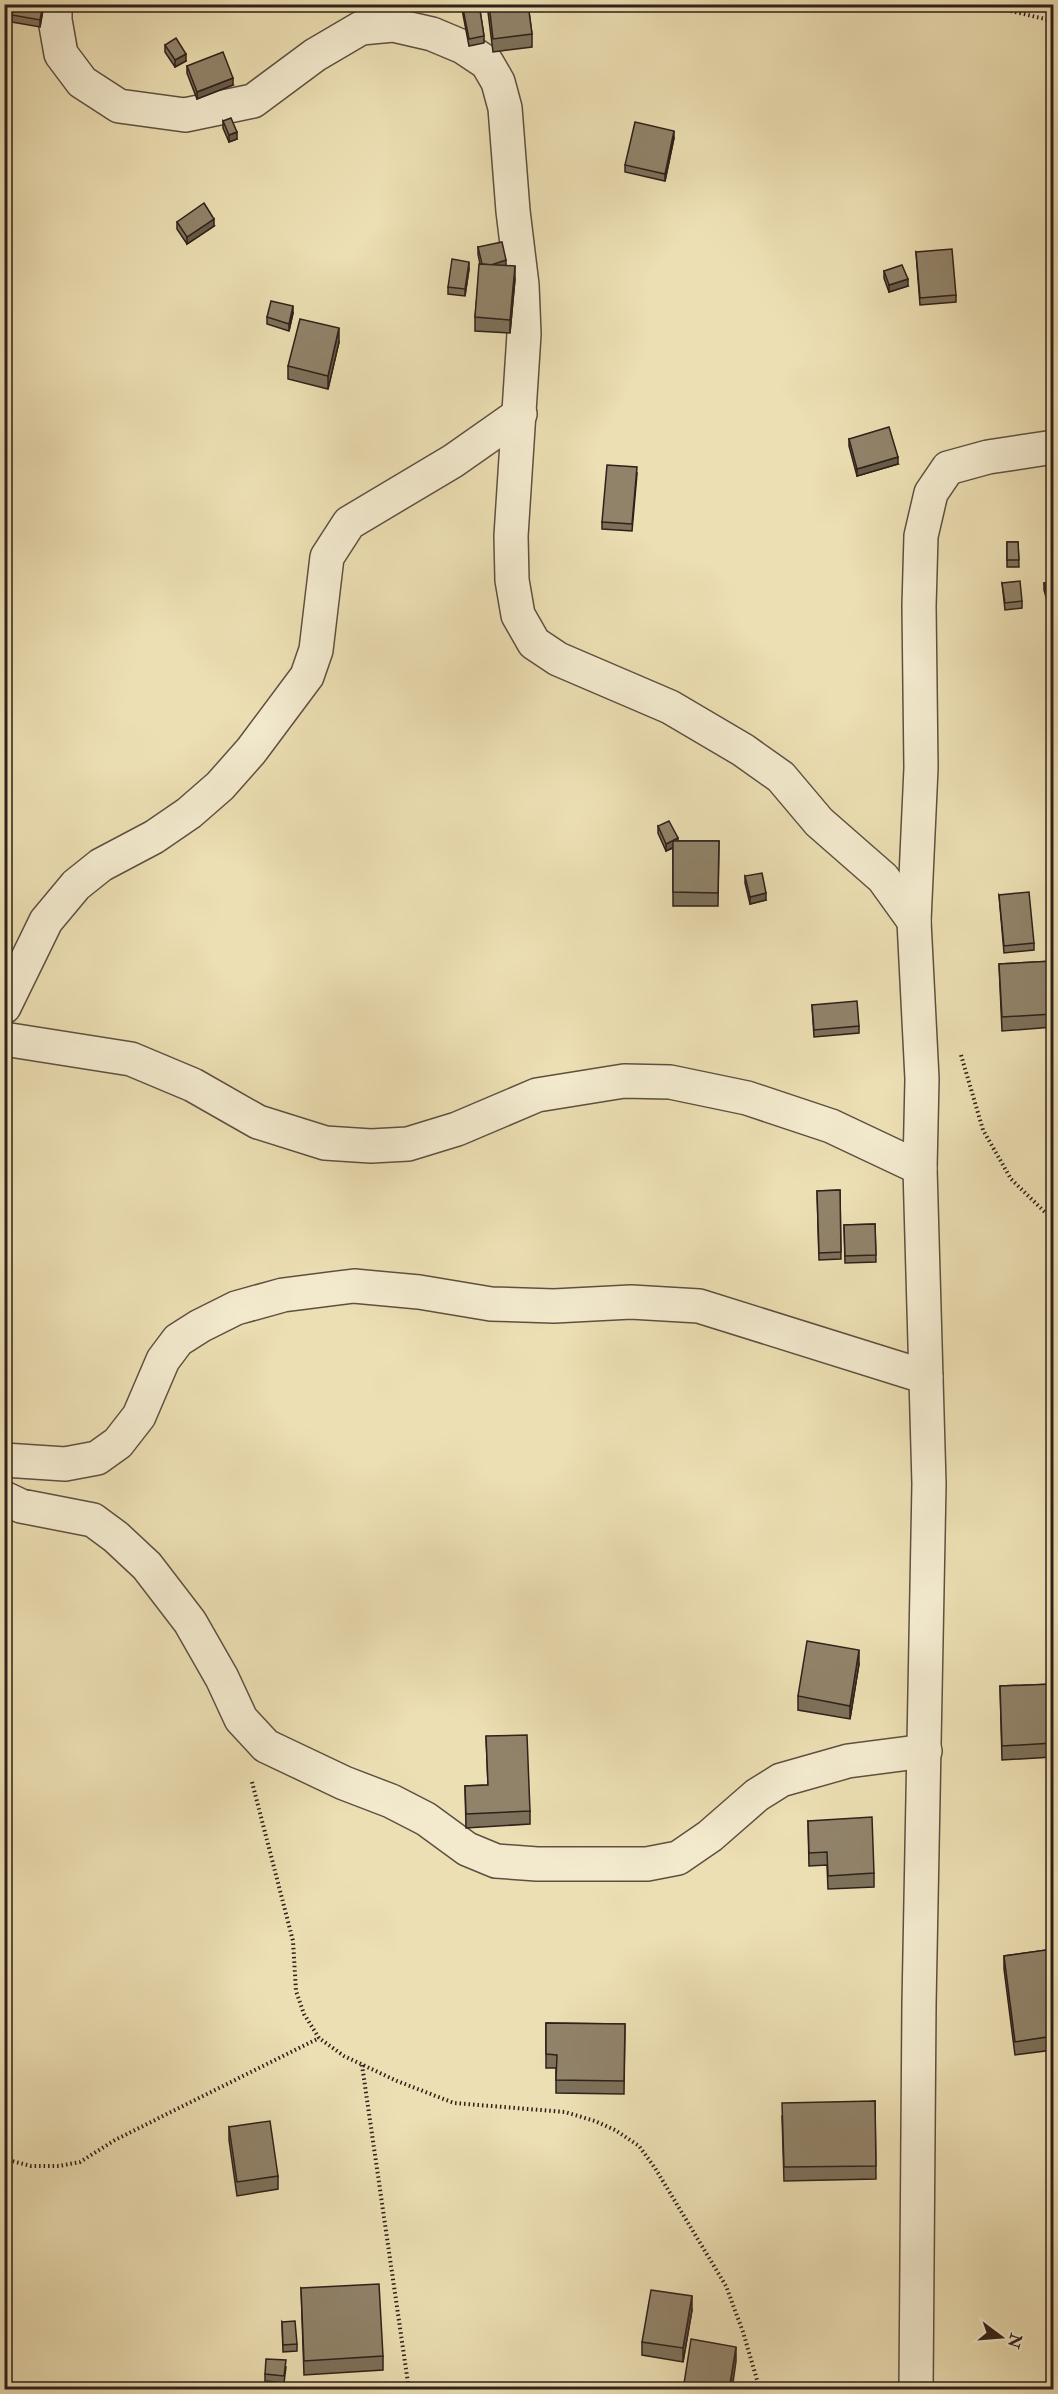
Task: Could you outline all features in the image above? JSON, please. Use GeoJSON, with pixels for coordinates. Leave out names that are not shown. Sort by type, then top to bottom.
{"type":"FeatureCollection","features":[{"type":"Feature","properties":{"kind":"street"},"geometry":{"type":"LineString","coordinates":[[55,4],[55,20],[61,54],[82,82],[118,106],[185,115],[253,101],[315,55],[361,28],[393,25],[432,34],[463,47],[487,63],[498,82],[505,108],[514,222],[522,285],[524,334],[520,414],[514,466],[512,580],[518,615],[534,643],[558,659],[670,707],[743,750],[780,777],[819,822],[883,878],[914,921]]}},
{"type":"Feature","properties":{"kind":"street"},"geometry":{"type":"LineString","coordinates":[[4,1006],[46,921],[76,885],[101,865],[154,837],[189,813],[220,786],[251,751],[307,676],[316,650],[327,557],[350,523],[453,461],[520,414]]}},
{"type":"Feature","properties":{"kind":"street"},"geometry":{"type":"LineString","coordinates":[[916,2390],[919,2005],[929,1484],[920,1168],[922,1079],[914,921],[921,768],[919,606],[921,536],[931,493],[948,468],[988,457],[1053,447]]}},
{"type":"Feature","properties":{"kind":"street"},"geometry":{"type":"LineString","coordinates":[[4,1039],[131,1059],[193,1085],[258,1122],[325,1143],[371,1146],[408,1144],[457,1129],[537,1095],[624,1081],[670,1082],[747,1098],[831,1126],[920,1168]]}},
{"type":"Feature","properties":{"kind":"street"},"geometry":{"type":"LineString","coordinates":[[4,1460],[65,1464],[97,1458],[118,1443],[139,1416],[164,1360],[178,1340],[236,1308],[283,1295],[354,1286],[419,1292],[491,1304],[554,1306],[631,1302],[699,1306],[926,1377]]}},
{"type":"Feature","properties":{"kind":"street"},"geometry":{"type":"LineString","coordinates":[[4,1498],[21,1506],[93,1520],[116,1537],[147,1566],[190,1622],[222,1678],[241,1719],[266,1746],[426,1819],[467,1849],[496,1861],[537,1864],[647,1864],[678,1858],[710,1836],[757,1795],[781,1780],[848,1761],[925,1751]]}},
{"type":"Feature","properties":{"kind":"path"},"geometry":{"type":"LineString","coordinates":[[980,4],[1053,21]]}},
{"type":"Feature","properties":{"kind":"path"},"geometry":{"type":"LineString","coordinates":[[957,1044],[983,1130],[1011,1179],[1053,1221]]}},
{"type":"Feature","properties":{"kind":"path"},"geometry":{"type":"LineString","coordinates":[[250,1775],[293,1941],[296,1991],[304,2014],[319,2038],[344,2056],[362,2065],[454,2103],[565,2112],[615,2130],[639,2146],[655,2168],[726,2286],[744,2332],[760,2390]]}},
{"type":"Feature","properties":{"kind":"path"},"geometry":{"type":"LineString","coordinates":[[4,2158],[31,2166],[59,2166],[80,2162],[115,2140],[319,2038]]}},
{"type":"Feature","properties":{"kind":"path"},"geometry":{"type":"LineString","coordinates":[[362,2065],[409,2390]]}},
{"type":"Feature","properties":{"kind":"building"},"geometry":{"type":"Polygon","coordinates":[[[15,4],[43,4],[40,20],[12,15],[15,4]]]}},
{"type":"Feature","properties":{"kind":"building"},"geometry":{"type":"Polygon","coordinates":[[[462,4],[479,4],[484,36],[469,39],[462,4]]]}},
{"type":"Feature","properties":{"kind":"building"},"geometry":{"type":"Polygon","coordinates":[[[489,4],[528,4],[532,34],[493,39],[489,4]]]}},
{"type":"Feature","properties":{"kind":"building"},"geometry":{"type":"Polygon","coordinates":[[[176,38],[186,54],[175,60],[165,45],[176,38]]]}},
{"type":"Feature","properties":{"kind":"building"},"geometry":{"type":"Polygon","coordinates":[[[223,52],[233,78],[197,92],[187,66],[223,52]]]}},
{"type":"Feature","properties":{"kind":"building"},"geometry":{"type":"Polygon","coordinates":[[[231,118],[237,132],[229,135],[223,121],[231,118]]]}},
{"type":"Feature","properties":{"kind":"building"},"geometry":{"type":"Polygon","coordinates":[[[635,122],[674,131],[665,174],[625,165],[635,122]]]}},
{"type":"Feature","properties":{"kind":"building"},"geometry":{"type":"Polygon","coordinates":[[[204,203],[214,219],[187,237],[177,222],[204,203]]]}},
{"type":"Feature","properties":{"kind":"building"},"geometry":{"type":"Polygon","coordinates":[[[502,242],[506,260],[491,265],[482,264],[478,247],[502,242]]]}},
{"type":"Feature","properties":{"kind":"building"},"geometry":{"type":"Polygon","coordinates":[[[952,249],[956,295],[920,298],[916,252],[952,249]]]}},
{"type":"Feature","properties":{"kind":"building"},"geometry":{"type":"Polygon","coordinates":[[[452,259],[469,262],[465,289],[448,287],[452,259]]]}},
{"type":"Feature","properties":{"kind":"building"},"geometry":{"type":"Polygon","coordinates":[[[479,264],[515,266],[510,320],[475,317],[479,264]]]}},
{"type":"Feature","properties":{"kind":"building"},"geometry":{"type":"Polygon","coordinates":[[[902,265],[908,279],[889,285],[884,271],[902,265]]]}},
{"type":"Feature","properties":{"kind":"building"},"geometry":{"type":"Polygon","coordinates":[[[271,301],[293,306],[289,324],[267,317],[271,301]]]}},
{"type":"Feature","properties":{"kind":"building"},"geometry":{"type":"Polygon","coordinates":[[[300,319],[339,328],[328,376],[288,366],[300,319]]]}},
{"type":"Feature","properties":{"kind":"building"},"geometry":{"type":"Polygon","coordinates":[[[889,427],[898,457],[857,469],[849,439],[889,427]]]}},
{"type":"Feature","properties":{"kind":"building"},"geometry":{"type":"Polygon","coordinates":[[[607,465],[637,467],[632,524],[602,522],[607,465]]]}},
{"type":"Feature","properties":{"kind":"building"},"geometry":{"type":"Polygon","coordinates":[[[1053,483],[1053,522],[1052,522],[1050,484],[1053,483]]]}},
{"type":"Feature","properties":{"kind":"building"},"geometry":{"type":"Polygon","coordinates":[[[1049,534],[1053,534],[1053,568],[1049,568],[1049,534]]]}},
{"type":"Feature","properties":{"kind":"building"},"geometry":{"type":"Polygon","coordinates":[[[1007,542],[1018,542],[1019,560],[1007,560],[1007,542]]]}},
{"type":"Feature","properties":{"kind":"building"},"geometry":{"type":"Polygon","coordinates":[[[1020,581],[1022,601],[1005,603],[1002,583],[1020,581]]]}},
{"type":"Feature","properties":{"kind":"building"},"geometry":{"type":"Polygon","coordinates":[[[1053,581],[1053,595],[1048,597],[1044,583],[1053,581]]]}},
{"type":"Feature","properties":{"kind":"building"},"geometry":{"type":"Polygon","coordinates":[[[669,821],[678,838],[666,844],[658,826],[669,821]]]}},
{"type":"Feature","properties":{"kind":"building"},"geometry":{"type":"Polygon","coordinates":[[[673,841],[719,841],[718,893],[673,892],[673,841]]]}},
{"type":"Feature","properties":{"kind":"building"},"geometry":{"type":"Polygon","coordinates":[[[762,873],[766,893],[750,897],[745,876],[762,873]]]}},
{"type":"Feature","properties":{"kind":"building"},"geometry":{"type":"Polygon","coordinates":[[[1029,892],[1034,943],[1004,946],[999,895],[1029,892]]]}},
{"type":"Feature","properties":{"kind":"building"},"geometry":{"type":"Polygon","coordinates":[[[1053,961],[1053,1014],[1002,1017],[999,964],[1053,961]]]}},
{"type":"Feature","properties":{"kind":"building"},"geometry":{"type":"Polygon","coordinates":[[[857,1001],[859,1026],[814,1030],[812,1005],[857,1001]]]}},
{"type":"Feature","properties":{"kind":"building"},"geometry":{"type":"Polygon","coordinates":[[[840,1190],[841,1252],[819,1253],[817,1191],[840,1190]]]}},
{"type":"Feature","properties":{"kind":"building"},"geometry":{"type":"Polygon","coordinates":[[[875,1224],[876,1255],[845,1256],[844,1225],[875,1224]]]}},
{"type":"Feature","properties":{"kind":"building"},"geometry":{"type":"Polygon","coordinates":[[[807,1641],[859,1650],[850,1706],[798,1696],[807,1641]]]}},
{"type":"Feature","properties":{"kind":"building"},"geometry":{"type":"Polygon","coordinates":[[[1053,1684],[1053,1743],[1002,1746],[1000,1686],[1053,1684]]]}},
{"type":"Feature","properties":{"kind":"building"},"geometry":{"type":"Polygon","coordinates":[[[527,1735],[530,1811],[466,1814],[465,1786],[488,1785],[486,1736],[527,1735]]]}},
{"type":"Feature","properties":{"kind":"building"},"geometry":{"type":"Polygon","coordinates":[[[872,1817],[874,1873],[828,1876],[827,1852],[809,1853],[808,1821],[872,1817]]]}},
{"type":"Feature","properties":{"kind":"building"},"geometry":{"type":"Polygon","coordinates":[[[1053,1949],[1053,2036],[1015,2042],[1004,1956],[1053,1949]]]}},
{"type":"Feature","properties":{"kind":"building"},"geometry":{"type":"Polygon","coordinates":[[[546,2023],[625,2024],[624,2081],[556,2080],[557,2055],[546,2054],[546,2023]]]}},
{"type":"Feature","properties":{"kind":"building"},"geometry":{"type":"Polygon","coordinates":[[[875,2101],[876,2166],[784,2167],[782,2103],[875,2101]]]}},
{"type":"Feature","properties":{"kind":"building"},"geometry":{"type":"Polygon","coordinates":[[[270,2121],[278,2176],[237,2182],[229,2127],[270,2121]]]}},
{"type":"Feature","properties":{"kind":"building"},"geometry":{"type":"Polygon","coordinates":[[[379,2284],[383,2356],[304,2361],[301,2288],[379,2284]]]}},
{"type":"Feature","properties":{"kind":"building"},"geometry":{"type":"Polygon","coordinates":[[[651,2290],[692,2296],[683,2348],[642,2342],[651,2290]]]}},
{"type":"Feature","properties":{"kind":"building"},"geometry":{"type":"Polygon","coordinates":[[[295,2321],[297,2344],[283,2345],[282,2322],[295,2321]]]}},
{"type":"Feature","properties":{"kind":"building"},"geometry":{"type":"Polygon","coordinates":[[[691,2339],[736,2347],[729,2390],[683,2390],[691,2339]]]}},
{"type":"Feature","properties":{"kind":"building"},"geometry":{"type":"Polygon","coordinates":[[[266,2359],[286,2360],[284,2376],[265,2374],[266,2359]]]}}]}
